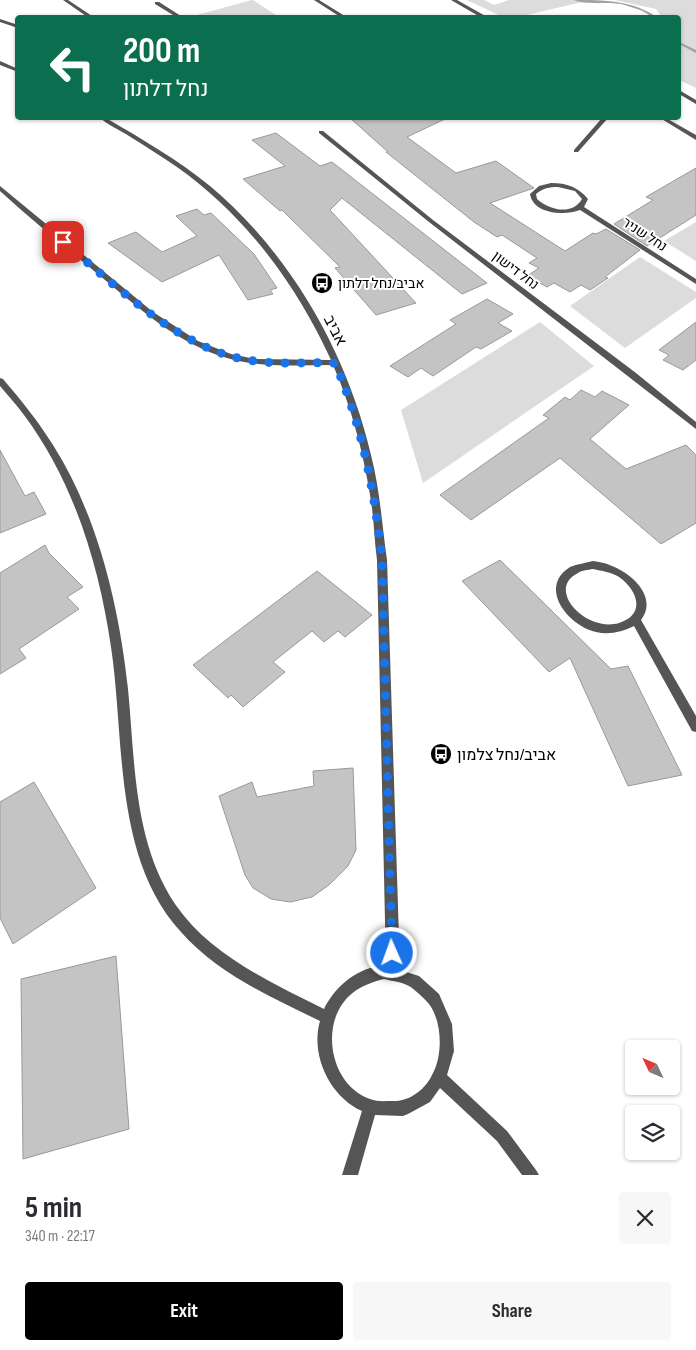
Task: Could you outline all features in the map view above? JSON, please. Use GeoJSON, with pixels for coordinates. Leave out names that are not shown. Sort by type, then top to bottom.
{"type":"FeatureCollection","features":[{"type":"Feature","properties":{"kind":"street"},"geometry":{"type":"LineString","coordinates":[[66,0],[88,15]]}},
{"type":"Feature","properties":{"kind":"street"},"geometry":{"type":"LineString","coordinates":[[316,0],[341,15]]}},
{"type":"Feature","properties":{"kind":"street"},"geometry":{"type":"LineString","coordinates":[[453,0],[481,15]]}},
{"type":"Feature","properties":{"kind":"street"},"geometry":{"type":"LineString","coordinates":[[157,3],[177,15]]}},
{"type":"Feature","properties":{"kind":"street"},"geometry":{"type":"LineString","coordinates":[[0,20],[15,26]]}},
{"type":"Feature","properties":{"kind":"street"},"geometry":{"type":"LineString","coordinates":[[0,63],[15,70]]}},
{"type":"Feature","properties":{"kind":"street"},"geometry":{"type":"LineString","coordinates":[[681,93],[696,102]]}},
{"type":"Feature","properties":{"kind":"street","name":"אביב"},"geometry":{"type":"LineString","coordinates":[[106,120],[193,175],[222,199],[250,227],[301,296],[324,338],[345,384],[362,437],[375,496],[382,560],[393,973]]}},
{"type":"Feature","properties":{"kind":"street"},"geometry":{"type":"LineString","coordinates":[[576,151],[603,120]]}},
{"type":"Feature","properties":{"kind":"street"},"geometry":{"type":"LineString","coordinates":[[666,120],[696,138]]}},
{"type":"Feature","properties":{"kind":"street","name":"נחל דישון"},"geometry":{"type":"LineString","coordinates":[[321,132],[425,216],[633,375],[696,426]]}},
{"type":"Feature","properties":{"kind":"street"},"geometry":{"type":"LineString","coordinates":[[543,186],[566,186],[577,190],[583,196],[584,202],[580,207],[563,211],[547,209],[535,202],[533,194],[543,186]]}},
{"type":"Feature","properties":{"kind":"street"},"geometry":{"type":"LineString","coordinates":[[0,188],[154,316],[191,340],[210,349],[246,360],[282,364],[335,363]]}},
{"type":"Feature","properties":{"kind":"street","name":"נחל שניר"},"geometry":{"type":"LineString","coordinates":[[580,207],[696,282]]}},
{"type":"Feature","properties":{"kind":"street"},"geometry":{"type":"LineString","coordinates":[[0,381],[29,415],[48,444],[81,511],[94,549],[114,636],[136,817],[144,850],[155,881],[171,909],[188,929],[223,960],[261,985],[328,1018]]}},
{"type":"Feature","properties":{"kind":"street"},"geometry":{"type":"LineString","coordinates":[[587,566],[605,566],[617,571],[628,577],[639,591],[641,600],[640,610],[635,619],[626,626],[608,629],[596,628],[583,623],[572,616],[564,606],[560,597],[562,583],[572,571],[587,566]]}},
{"type":"Feature","properties":{"kind":"street"},"geometry":{"type":"LineString","coordinates":[[635,619],[696,727]]}},
{"type":"Feature","properties":{"kind":"street"},"geometry":{"type":"LineString","coordinates":[[384,972],[393,973],[411,979],[427,990],[444,1016],[448,1048],[440,1078],[426,1095],[409,1106],[389,1110],[370,1107],[343,1089],[331,1070],[325,1050],[325,1034],[328,1018],[336,1000],[350,985],[366,976],[384,972]]}},
{"type":"Feature","properties":{"kind":"street"},"geometry":{"type":"LineString","coordinates":[[440,1078],[502,1136],[531,1175]]}},
{"type":"Feature","properties":{"kind":"street"},"geometry":{"type":"LineString","coordinates":[[350,1175],[370,1107]]}},
{"type":"Feature","properties":{"kind":"shaded area"},"geometry":{"type":"Polygon","coordinates":[[[252,0],[276,15],[197,15],[252,0]]]}},
{"type":"Feature","properties":{"kind":"shaded area"},"geometry":{"type":"Polygon","coordinates":[[[467,0],[484,0],[494,5],[509,0],[591,0],[527,15],[499,15],[467,0]]]}},
{"type":"Feature","properties":{"kind":"shaded area"},"geometry":{"type":"Polygon","coordinates":[[[614,0],[696,0],[696,88],[681,81],[681,15],[660,15],[656,9],[614,0]]]}},
{"type":"Feature","properties":{"kind":"shaded area"},"geometry":{"type":"Polygon","coordinates":[[[696,222],[696,261],[664,241],[696,222]]]}},
{"type":"Feature","properties":{"kind":"shaded area"},"geometry":{"type":"Polygon","coordinates":[[[640,257],[696,292],[696,298],[625,348],[570,306],[640,257]]]}},
{"type":"Feature","properties":{"kind":"shaded area"},"geometry":{"type":"Polygon","coordinates":[[[540,322],[594,366],[423,483],[401,410],[540,322]]]}},
{"type":"Feature","properties":{"kind":"building"},"geometry":{"type":"Polygon","coordinates":[[[352,120],[443,120],[407,137],[456,173],[496,161],[534,188],[490,203],[565,251],[593,233],[596,234],[606,229],[640,250],[605,277],[608,278],[590,290],[581,285],[570,292],[554,283],[547,287],[527,276],[539,268],[529,263],[537,258],[502,235],[497,237],[474,222],[386,152],[388,152],[352,120]]]}},
{"type":"Feature","properties":{"kind":"building"},"geometry":{"type":"Polygon","coordinates":[[[276,133],[320,166],[332,162],[487,283],[462,294],[342,198],[330,210],[416,303],[376,315],[335,268],[340,267],[282,210],[280,211],[243,179],[285,166],[252,140],[276,133]]]}},
{"type":"Feature","properties":{"kind":"building"},"geometry":{"type":"Polygon","coordinates":[[[696,168],[696,215],[647,246],[614,224],[653,200],[646,197],[696,168]]]}},
{"type":"Feature","properties":{"kind":"building"},"geometry":{"type":"Polygon","coordinates":[[[197,209],[204,215],[211,213],[254,254],[277,288],[270,290],[273,294],[248,300],[219,255],[162,282],[108,243],[136,232],[162,252],[197,236],[176,216],[197,209]]]}},
{"type":"Feature","properties":{"kind":"building"},"geometry":{"type":"Polygon","coordinates":[[[487,299],[513,314],[498,323],[512,331],[481,349],[476,347],[433,376],[421,368],[408,377],[390,366],[456,324],[450,320],[487,299]]]}},
{"type":"Feature","properties":{"kind":"building"},"geometry":{"type":"Polygon","coordinates":[[[696,322],[696,360],[683,370],[663,360],[669,355],[659,350],[696,322]]]}},
{"type":"Feature","properties":{"kind":"building"},"geometry":{"type":"Polygon","coordinates":[[[581,390],[595,397],[602,391],[629,405],[590,439],[626,469],[686,445],[696,455],[696,523],[661,544],[560,458],[471,520],[440,495],[549,418],[543,415],[565,397],[570,400],[581,390]]]}},
{"type":"Feature","properties":{"kind":"building"},"geometry":{"type":"Polygon","coordinates":[[[0,450],[25,496],[34,492],[46,514],[0,533],[0,450]]]}},
{"type":"Feature","properties":{"kind":"building"},"geometry":{"type":"Polygon","coordinates":[[[45,545],[49,553],[83,587],[67,597],[79,609],[19,649],[26,658],[0,674],[0,573],[45,545]]]}},
{"type":"Feature","properties":{"kind":"building"},"geometry":{"type":"Polygon","coordinates":[[[500,560],[611,669],[628,666],[682,775],[628,786],[570,658],[549,672],[462,581],[500,560]]]}},
{"type":"Feature","properties":{"kind":"building"},"geometry":{"type":"Polygon","coordinates":[[[317,571],[372,615],[345,637],[338,631],[324,642],[312,631],[273,662],[285,672],[243,707],[231,695],[228,698],[193,665],[317,571]]]}},
{"type":"Feature","properties":{"kind":"building"},"geometry":{"type":"Polygon","coordinates":[[[353,768],[356,850],[348,866],[329,885],[312,897],[290,902],[271,899],[253,888],[245,875],[219,796],[252,782],[257,797],[314,786],[313,771],[353,768]]]}},
{"type":"Feature","properties":{"kind":"building"},"geometry":{"type":"Polygon","coordinates":[[[34,782],[96,888],[13,944],[0,918],[0,802],[34,782]]]}},
{"type":"Feature","properties":{"kind":"building"},"geometry":{"type":"Polygon","coordinates":[[[116,956],[129,1129],[23,1159],[21,979],[116,956]]]}},
{"type":"Feature","properties":{"kind":"waterway"},"geometry":{"type":"LineString","coordinates":[[576,0],[581,2],[601,1],[620,3],[640,8],[652,15]]}},
{"type":"Feature","properties":{"kind":"waterway"},"geometry":{"type":"LineString","coordinates":[[681,44],[696,52]]}},
{"type":"Feature","properties":{"kind":"place","name":"אביב/נחל דלתון"},"geometry":{"type":"Point","coordinates":[322,283]}},
{"type":"Feature","properties":{"kind":"place","name":"אביב/נחל צלמון"},"geometry":{"type":"Point","coordinates":[441,754]}},
{"type":"Feature","properties":{"kind":"route"},"geometry":{"type":"LineString","coordinates":[[63,242],[154,316],[191,340],[228,356],[246,360],[282,364],[335,363],[345,384],[362,437],[375,496],[382,560],[392,953]]}}]}
